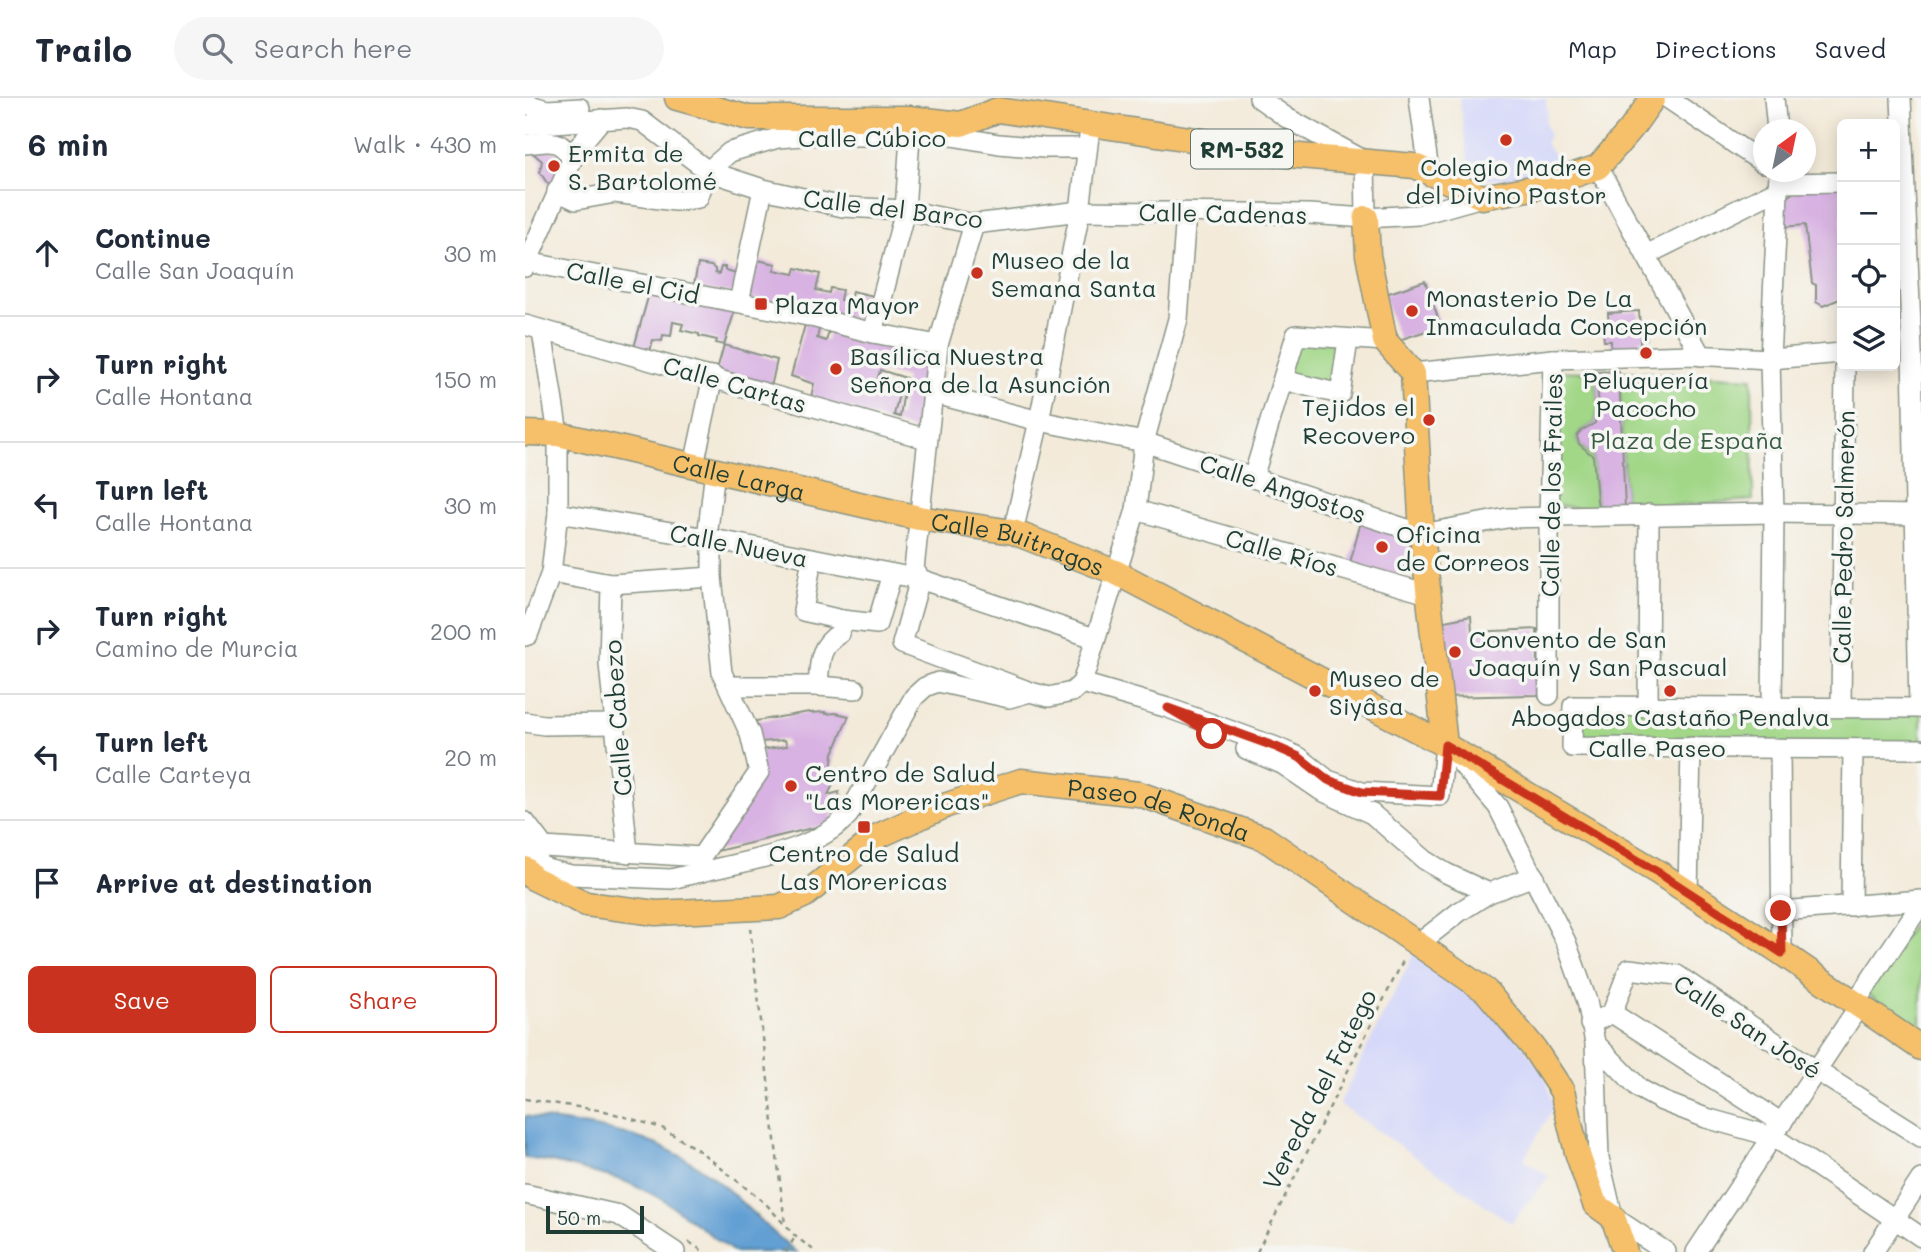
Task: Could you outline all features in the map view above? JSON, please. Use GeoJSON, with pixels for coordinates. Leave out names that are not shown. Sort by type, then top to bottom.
{"type":"FeatureCollection","features":[{"type":"Feature","properties":{"kind":"main road","name":"RM-532"},"geometry":{"type":"LineString","coordinates":[[677,98],[749,118],[909,118],[961,124],[998,110],[1089,136],[1415,166],[1482,197]]}},
{"type":"Feature","properties":{"kind":"main road"},"geometry":{"type":"LineString","coordinates":[[1482,197],[1538,187],[1598,167],[1631,129],[1653,98]]}},
{"type":"Feature","properties":{"kind":"main road"},"geometry":{"type":"LineString","coordinates":[[1366,218],[1368,255],[1385,341],[1413,373],[1422,534],[1445,745]]}},
{"type":"Feature","properties":{"kind":"main road","name":"Calle Larga"},"geometry":{"type":"LineString","coordinates":[[525,433],[558,434],[919,518]]}},
{"type":"Feature","properties":{"kind":"main road","name":"Calle Buitragos"},"geometry":{"type":"LineString","coordinates":[[919,518],[1013,532],[1115,572],[1445,745],[1688,892],[1921,1048]]}},
{"type":"Feature","properties":{"kind":"main road","name":"Paseo de Ronda"},"geometry":{"type":"LineString","coordinates":[[525,869],[533,878],[586,904],[656,913],[779,907],[805,895],[878,836],[947,805],[1021,781],[1139,794],[1264,838],[1486,991],[1533,1047],[1562,1091],[1577,1152],[1595,1204],[1613,1217],[1625,1252]]}},
{"type":"Feature","properties":{"kind":"street"},"geometry":{"type":"LineString","coordinates":[[998,110],[1021,98]]}},
{"type":"Feature","properties":{"kind":"street"},"geometry":{"type":"LineString","coordinates":[[1259,98],[1287,118],[1365,161],[1366,218]]}},
{"type":"Feature","properties":{"kind":"street"},"geometry":{"type":"LineString","coordinates":[[1419,98],[1429,172]]}},
{"type":"Feature","properties":{"kind":"street"},"geometry":{"type":"LineString","coordinates":[[1667,98],[1753,159]]}},
{"type":"Feature","properties":{"kind":"street"},"geometry":{"type":"LineString","coordinates":[[1774,98],[1776,119]]}},
{"type":"Feature","properties":{"kind":"street"},"geometry":{"type":"LineString","coordinates":[[1901,98],[1907,180],[1909,351],[1918,515],[1920,708]]}},
{"type":"Feature","properties":{"kind":"street"},"geometry":{"type":"LineString","coordinates":[[530,102],[547,110],[605,108],[617,105],[644,112],[683,138],[701,154],[708,171],[698,198],[675,201],[615,193],[576,200],[557,191]]}},
{"type":"Feature","properties":{"kind":"street","name":"Calle del Barco"},"geometry":{"type":"LineString","coordinates":[[525,125],[627,118],[642,121],[708,171],[763,189],[843,207],[905,210],[974,224],[1080,211]]}},
{"type":"Feature","properties":{"kind":"street"},"geometry":{"type":"LineString","coordinates":[[570,157],[602,119]]}},
{"type":"Feature","properties":{"kind":"street","name":"Calle Cúbico"},"geometry":{"type":"LineString","coordinates":[[708,171],[730,152],[778,138],[813,135],[910,137],[934,133],[999,144],[1044,148],[1089,136]]}},
{"type":"Feature","properties":{"kind":"street"},"geometry":{"type":"LineString","coordinates":[[1013,532],[1039,421],[1080,211],[1089,136]]}},
{"type":"Feature","properties":{"kind":"street"},"geometry":{"type":"LineString","coordinates":[[873,333],[905,210],[910,137]]}},
{"type":"Feature","properties":{"kind":"street"},"geometry":{"type":"LineString","coordinates":[[525,144],[541,141],[557,144],[563,147],[570,157],[571,165],[526,265]]}},
{"type":"Feature","properties":{"kind":"street"},"geometry":{"type":"LineString","coordinates":[[1598,167],[1701,355]]}},
{"type":"Feature","properties":{"kind":"street"},"geometry":{"type":"LineString","coordinates":[[1816,179],[1837,181]]}},
{"type":"Feature","properties":{"kind":"street"},"geometry":{"type":"LineString","coordinates":[[1646,255],[1765,182]]}},
{"type":"Feature","properties":{"kind":"street"},"geometry":{"type":"LineString","coordinates":[[1772,706],[1774,513],[1770,359],[1776,182]]}},
{"type":"Feature","properties":{"kind":"street"},"geometry":{"type":"LineString","coordinates":[[739,302],[763,189]]}},
{"type":"Feature","properties":{"kind":"street","name":"Calle Cadenas"},"geometry":{"type":"LineString","coordinates":[[1080,211],[1309,214],[1366,218],[1418,215],[1482,197]]}},
{"type":"Feature","properties":{"kind":"street"},"geometry":{"type":"LineString","coordinates":[[974,224],[938,345],[914,569],[920,579],[902,644],[1049,697],[1072,692],[1082,683],[1136,510],[1144,442],[1178,319],[1187,214]]}},
{"type":"Feature","properties":{"kind":"street","name":"Calle el Cid"},"geometry":{"type":"LineString","coordinates":[[526,265],[739,302],[938,345]]}},
{"type":"Feature","properties":{"kind":"street"},"geometry":{"type":"LineString","coordinates":[[525,636],[528,635],[551,573],[558,513],[558,434],[533,328]]}},
{"type":"Feature","properties":{"kind":"street","name":"Calle Cartas"},"geometry":{"type":"LineString","coordinates":[[533,328],[713,376],[927,439]]}},
{"type":"Feature","properties":{"kind":"street"},"geometry":{"type":"LineString","coordinates":[[1253,478],[1296,335],[1385,341]]}},
{"type":"Feature","properties":{"kind":"street"},"geometry":{"type":"LineString","coordinates":[[1283,380],[1340,394],[1348,340]]}},
{"type":"Feature","properties":{"kind":"street"},"geometry":{"type":"LineString","coordinates":[[1413,373],[1552,359],[1701,355],[1770,359],[1837,352]]}},
{"type":"Feature","properties":{"kind":"street","name":"Calle de los Frailes"},"geometry":{"type":"LineString","coordinates":[[1549,695],[1552,359]]}},
{"type":"Feature","properties":{"kind":"street","name":"Calle Pedro Salmerón"},"geometry":{"type":"LineString","coordinates":[[1841,707],[1845,371]]}},
{"type":"Feature","properties":{"kind":"street"},"geometry":{"type":"LineString","coordinates":[[701,864],[759,772],[750,734],[722,673],[704,468],[713,376]]}},
{"type":"Feature","properties":{"kind":"street","name":"Calle Angostos"},"geometry":{"type":"LineString","coordinates":[[932,393],[1039,421],[1144,442],[1422,534]]}},
{"type":"Feature","properties":{"kind":"street","name":"Calle Ríos"},"geometry":{"type":"LineString","coordinates":[[1136,510],[1428,594]]}},
{"type":"Feature","properties":{"kind":"street","name":"Calle Nueva"},"geometry":{"type":"LineString","coordinates":[[558,513],[710,538],[920,579],[1094,638]]}},
{"type":"Feature","properties":{"kind":"street"},"geometry":{"type":"LineString","coordinates":[[1422,534],[1507,518],[1774,513],[1918,515]]}},
{"type":"Feature","properties":{"kind":"street"},"geometry":{"type":"LineString","coordinates":[[1648,707],[1649,514]]}},
{"type":"Feature","properties":{"kind":"street"},"geometry":{"type":"LineString","coordinates":[[812,558],[803,611],[842,620],[877,624],[892,574]]}},
{"type":"Feature","properties":{"kind":"street"},"geometry":{"type":"LineString","coordinates":[[551,573],[611,583],[712,577]]}},
{"type":"Feature","properties":{"kind":"street","name":"Calle Cabezo"},"geometry":{"type":"LineString","coordinates":[[611,583],[609,664],[628,853]]}},
{"type":"Feature","properties":{"kind":"street"},"geometry":{"type":"LineString","coordinates":[[818,685],[820,656],[828,641],[840,633],[842,620]]}},
{"type":"Feature","properties":{"kind":"street"},"geometry":{"type":"LineString","coordinates":[[525,822],[535,847],[531,856],[547,869],[571,875],[671,879],[701,864],[809,844],[837,828],[849,814],[914,697],[925,687],[938,682],[1009,698],[1030,692]]}},
{"type":"Feature","properties":{"kind":"street"},"geometry":{"type":"LineString","coordinates":[[1082,683],[1168,708],[1276,747],[1299,757],[1328,780],[1362,792],[1440,796],[1445,745]]}},
{"type":"Feature","properties":{"kind":"street"},"geometry":{"type":"LineString","coordinates":[[728,686],[818,685],[855,689]]}},
{"type":"Feature","properties":{"kind":"street","name":"Calle Paseo"},"geometry":{"type":"LineString","coordinates":[[1920,708],[1573,706],[1572,747],[1921,749]]}},
{"type":"Feature","properties":{"kind":"street"},"geometry":{"type":"LineString","coordinates":[[1168,708],[1212,734],[1282,764],[1320,790],[1372,814],[1425,860],[1446,873],[1489,892]]}},
{"type":"Feature","properties":{"kind":"street"},"geometry":{"type":"LineString","coordinates":[[525,722],[544,725],[615,724]]}},
{"type":"Feature","properties":{"kind":"street"},"geometry":{"type":"LineString","coordinates":[[1445,745],[1498,807],[1566,942],[1587,1002],[1593,1034],[1599,1158],[1613,1217],[1666,1252]]}},
{"type":"Feature","properties":{"kind":"street"},"geometry":{"type":"LineString","coordinates":[[1688,892],[1691,747]]}},
{"type":"Feature","properties":{"kind":"street"},"geometry":{"type":"LineString","coordinates":[[1780,749],[1782,953]]}},
{"type":"Feature","properties":{"kind":"street"},"geometry":{"type":"LineString","coordinates":[[1851,906],[1853,749]]}},
{"type":"Feature","properties":{"kind":"street"},"geometry":{"type":"LineString","coordinates":[[535,847],[628,853],[701,864]]}},
{"type":"Feature","properties":{"kind":"street"},"geometry":{"type":"LineString","coordinates":[[1415,943],[1489,892],[1534,876]]}},
{"type":"Feature","properties":{"kind":"street"},"geometry":{"type":"LineString","coordinates":[[1781,911],[1921,902]]}},
{"type":"Feature","properties":{"kind":"street"},"geometry":{"type":"LineString","coordinates":[[1696,1252],[1817,1071],[1921,902]]}},
{"type":"Feature","properties":{"kind":"street","name":"Calle San José"},"geometry":{"type":"LineString","coordinates":[[1612,1013],[1629,969],[1677,975],[1921,1138]]}},
{"type":"Feature","properties":{"kind":"street"},"geometry":{"type":"LineString","coordinates":[[1593,1034],[1612,1013],[1778,1130],[1921,1237]]}},
{"type":"Feature","properties":{"kind":"street"},"geometry":{"type":"LineString","coordinates":[[1593,1034],[1640,1089],[1662,1101],[1706,1118],[1778,1130]]}},
{"type":"Feature","properties":{"kind":"street"},"geometry":{"type":"LineString","coordinates":[[1873,1252],[1921,1179]]}},
{"type":"Feature","properties":{"kind":"street"},"geometry":{"type":"LineString","coordinates":[[525,1194],[619,1215],[675,1252]]}},
{"type":"Feature","properties":{"kind":"path"},"geometry":{"type":"LineString","coordinates":[[747,908],[785,1224]]}},
{"type":"Feature","properties":{"kind":"path","name":"Vereda del Fatego"},"geometry":{"type":"LineString","coordinates":[[1257,1252],[1415,943]]}},
{"type":"Feature","properties":{"kind":"path"},"geometry":{"type":"LineString","coordinates":[[525,1099],[605,1111],[662,1128],[701,1152],[766,1204],[795,1236],[816,1252]]}},
{"type":"Feature","properties":{"kind":"path"},"geometry":{"type":"LineString","coordinates":[[786,1252],[795,1236]]}},
{"type":"Feature","properties":{"kind":"shaded area","name":"Colegio Madre del Divino Pastor"},"geometry":{"type":"Polygon","coordinates":[[[1459,98],[1546,98],[1545,121],[1549,136],[1545,143],[1562,164],[1559,169],[1516,178],[1471,181],[1459,98]]]}},
{"type":"Feature","properties":{"kind":"shaded area"},"geometry":{"type":"Polygon","coordinates":[[[1416,949],[1487,996],[1545,1076],[1554,1107],[1524,1159],[1549,1176],[1511,1223],[1339,1104],[1416,949]]]}},
{"type":"Feature","properties":{"kind":"green space"},"geometry":{"type":"Polygon","coordinates":[[[1296,335],[1348,340],[1340,394],[1283,380],[1296,335]]]}},
{"type":"Feature","properties":{"kind":"green space"},"geometry":{"type":"Polygon","coordinates":[[[1552,371],[1596,372],[1599,407],[1595,423],[1581,431],[1577,437],[1579,444],[1593,456],[1598,510],[1553,505],[1552,371]]]}},
{"type":"Feature","properties":{"kind":"green space","name":"Plaza de España"},"geometry":{"type":"Polygon","coordinates":[[[1619,371],[1752,378],[1753,500],[1625,509],[1619,371]]]}},
{"type":"Feature","properties":{"kind":"green space"},"geometry":{"type":"Polygon","coordinates":[[[1573,706],[1921,708],[1921,749],[1572,747],[1573,706]]]}},
{"type":"Feature","properties":{"kind":"green space"},"geometry":{"type":"Polygon","coordinates":[[[1921,912],[1921,1034],[1867,993],[1921,912]]]}},
{"type":"Feature","properties":{"kind":"water"},"geometry":{"type":"Polygon","coordinates":[[[525,1116],[615,1131],[678,1155],[712,1176],[797,1252],[734,1252],[661,1198],[622,1180],[525,1158],[525,1116]]]}},
{"type":"Feature","properties":{"kind":"building","name":"Ermita de S. Bartolomé"},"geometry":{"type":"Polygon","coordinates":[[[539,143],[564,157],[556,186],[547,183],[540,172],[542,161],[534,154],[539,143]]]}},
{"type":"Feature","properties":{"kind":"building"},"geometry":{"type":"Polygon","coordinates":[[[1837,184],[1837,300],[1823,306],[1816,302],[1816,285],[1812,283],[1805,225],[1782,227],[1780,205],[1799,187],[1837,184]]]}},
{"type":"Feature","properties":{"kind":"building"},"geometry":{"type":"Polygon","coordinates":[[[753,259],[776,264],[774,270],[794,274],[796,268],[820,274],[816,290],[829,293],[830,288],[842,290],[840,300],[850,302],[852,291],[878,297],[872,322],[744,297],[753,259]]]}},
{"type":"Feature","properties":{"kind":"building"},"geometry":{"type":"Polygon","coordinates":[[[698,264],[711,266],[715,273],[719,274],[721,267],[725,267],[725,270],[741,274],[737,293],[693,289],[698,264]]]}},
{"type":"Feature","properties":{"kind":"building","name":"Monasterio De La Inmaculada Concepción"},"geometry":{"type":"Polygon","coordinates":[[[1425,281],[1441,326],[1399,340],[1383,295],[1425,281]]]}},
{"type":"Feature","properties":{"kind":"building"},"geometry":{"type":"Polygon","coordinates":[[[650,290],[735,310],[724,345],[716,343],[717,340],[681,330],[683,324],[673,322],[671,336],[663,335],[662,341],[653,340],[649,355],[633,351],[650,290]]]}},
{"type":"Feature","properties":{"kind":"building"},"geometry":{"type":"Polygon","coordinates":[[[1639,311],[1640,328],[1646,328],[1647,339],[1640,339],[1641,355],[1611,357],[1611,341],[1604,341],[1603,330],[1609,330],[1608,313],[1639,311]]]}},
{"type":"Feature","properties":{"kind":"building","name":"Basílica Nuestra Señora de la Asunción"},"geometry":{"type":"Polygon","coordinates":[[[806,321],[820,325],[817,338],[826,341],[831,326],[931,349],[919,432],[811,397],[814,384],[791,376],[806,321]],[[880,370],[876,386],[899,394],[894,415],[900,417],[906,378],[880,370]]]}},
{"type":"Feature","properties":{"kind":"building"},"geometry":{"type":"Polygon","coordinates":[[[724,345],[777,360],[772,383],[767,387],[716,373],[724,345]]]}},
{"type":"Feature","properties":{"kind":"building"},"geometry":{"type":"Polygon","coordinates":[[[1619,371],[1625,509],[1598,510],[1593,456],[1579,444],[1577,436],[1595,423],[1599,407],[1596,372],[1619,371]]]}},
{"type":"Feature","properties":{"kind":"building","name":"Oficina de Correos"},"geometry":{"type":"Polygon","coordinates":[[[1363,514],[1413,531],[1402,577],[1350,563],[1363,514]]]}},
{"type":"Feature","properties":{"kind":"building"},"geometry":{"type":"Polygon","coordinates":[[[1471,616],[1472,632],[1537,629],[1539,695],[1440,697],[1434,623],[1471,616]]]}},
{"type":"Feature","properties":{"kind":"building","name":"Centro de Salud \"Las Morericas\""},"geometry":{"type":"Polygon","coordinates":[[[809,712],[849,716],[833,753],[831,773],[837,776],[828,795],[839,792],[840,810],[832,812],[833,823],[709,853],[761,750],[787,746],[785,740],[760,742],[756,721],[809,712]]]}},
{"type":"Feature","properties":{"kind":"place","name":"Colegio Madre del Divino Pastor"},"geometry":{"type":"Point","coordinates":[1506,140]}},
{"type":"Feature","properties":{"kind":"place","name":"Ermita de S. Bartolomé"},"geometry":{"type":"Point","coordinates":[554,166]}},
{"type":"Feature","properties":{"kind":"place","name":"Museo de la Semana Santa"},"geometry":{"type":"Point","coordinates":[977,273]}},
{"type":"Feature","properties":{"kind":"place","name":"Plaza Mayor"},"geometry":{"type":"Point","coordinates":[761,304]}},
{"type":"Feature","properties":{"kind":"place","name":"Monasterio De La Inmaculada Concepción"},"geometry":{"type":"Point","coordinates":[1412,311]}},
{"type":"Feature","properties":{"kind":"place","name":"Peluquería Pacocho"},"geometry":{"type":"Point","coordinates":[1646,353]}},
{"type":"Feature","properties":{"kind":"place","name":"Basílica Nuestra Señora de la Asunción"},"geometry":{"type":"Point","coordinates":[836,369]}},
{"type":"Feature","properties":{"kind":"place","name":"Tejidos el Recovero"},"geometry":{"type":"Point","coordinates":[1429,420]}},
{"type":"Feature","properties":{"kind":"place","name":"Oficina de Correos"},"geometry":{"type":"Point","coordinates":[1382,547]}},
{"type":"Feature","properties":{"kind":"place","name":"Convento de San Joaquín y San Pascual"},"geometry":{"type":"Point","coordinates":[1455,652]}},
{"type":"Feature","properties":{"kind":"place","name":"Museo de Siyâsa"},"geometry":{"type":"Point","coordinates":[1315,691]}},
{"type":"Feature","properties":{"kind":"place","name":"Abogados Castaño Penalva"},"geometry":{"type":"Point","coordinates":[1670,691]}},
{"type":"Feature","properties":{"kind":"place","name":"Centro de Salud \"Las Morericas\""},"geometry":{"type":"Point","coordinates":[791,786]}},
{"type":"Feature","properties":{"kind":"place","name":"Centro de Salud Las Morericas"},"geometry":{"type":"Point","coordinates":[864,827]}},
{"type":"Feature","properties":{"kind":"route"},"geometry":{"type":"LineString","coordinates":[[1212,734],[1168,708],[1276,747],[1299,757],[1328,780],[1362,792],[1440,796],[1445,745],[1659,873],[1782,953],[1781,911]]}}]}
